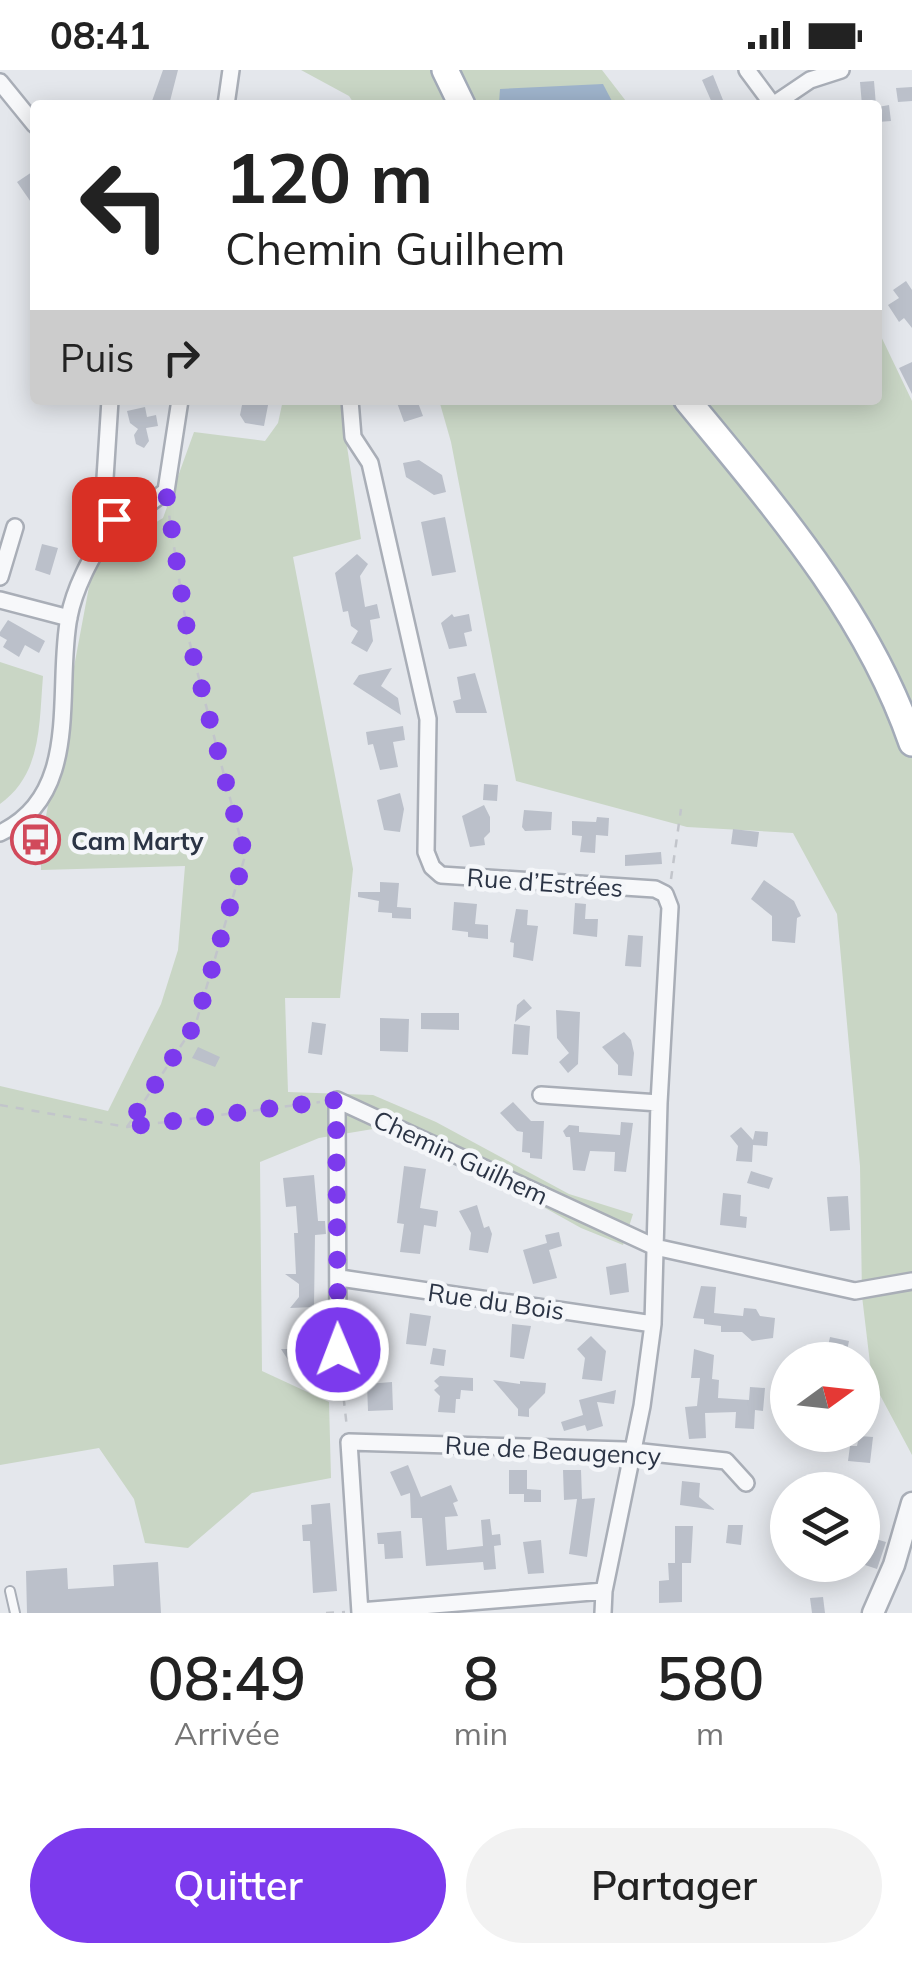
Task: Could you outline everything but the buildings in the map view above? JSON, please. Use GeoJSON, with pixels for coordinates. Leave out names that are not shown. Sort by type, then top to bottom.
{"type":"FeatureCollection","features":[{"type":"Feature","properties":{"kind":"main road"},"geometry":{"type":"LineString","coordinates":[[445,70],[460,100]]}},
{"type":"Feature","properties":{"kind":"main road"},"geometry":{"type":"LineString","coordinates":[[691,405],[830,582],[871,648],[912,743]]}},
{"type":"Feature","properties":{"kind":"street"},"geometry":{"type":"LineString","coordinates":[[227,100],[231,70]]}},
{"type":"Feature","properties":{"kind":"street"},"geometry":{"type":"LineString","coordinates":[[747,70],[769,100]]}},
{"type":"Feature","properties":{"kind":"street"},"geometry":{"type":"LineString","coordinates":[[780,100],[810,80],[841,70]]}},
{"type":"Feature","properties":{"kind":"street"},"geometry":{"type":"LineString","coordinates":[[0,82],[30,119]]}},
{"type":"Feature","properties":{"kind":"street"},"geometry":{"type":"LineString","coordinates":[[110,405],[104,494],[114,519]]}},
{"type":"Feature","properties":{"kind":"street"},"geometry":{"type":"LineString","coordinates":[[0,833],[26,816],[56,766],[69,618],[82,576],[114,519],[134,514],[166,492],[179,405]]}},
{"type":"Feature","properties":{"kind":"street","name":"Rue d’Estrées"},"geometry":{"type":"LineString","coordinates":[[350,405],[353,437],[370,463],[428,719],[426,852],[432,867],[441,875],[655,889],[665,894]]}},
{"type":"Feature","properties":{"kind":"street"},"geometry":{"type":"LineString","coordinates":[[0,576],[15,527]]}},
{"type":"Feature","properties":{"kind":"street"},"geometry":{"type":"LineString","coordinates":[[0,600],[69,618]]}},
{"type":"Feature","properties":{"kind":"street"},"geometry":{"type":"LineString","coordinates":[[603,1613],[653,1324],[658,1103],[670,907],[665,894]]}},
{"type":"Feature","properties":{"kind":"street"},"geometry":{"type":"LineString","coordinates":[[541,1096],[658,1103]]}},
{"type":"Feature","properties":{"kind":"street"},"geometry":{"type":"LineString","coordinates":[[336,1100],[338,1350]]}},
{"type":"Feature","properties":{"kind":"street","name":"Chemin Guilhem"},"geometry":{"type":"LineString","coordinates":[[336,1100],[655,1247],[855,1291],[912,1281]]}},
{"type":"Feature","properties":{"kind":"street","name":"Rue du Bois"},"geometry":{"type":"LineString","coordinates":[[340,1278],[653,1324]]}},
{"type":"Feature","properties":{"kind":"street"},"geometry":{"type":"LineString","coordinates":[[349,1442],[360,1612],[604,1591]]}},
{"type":"Feature","properties":{"kind":"street","name":"Rue de Beaugency"},"geometry":{"type":"LineString","coordinates":[[349,1442],[632,1450],[726,1461],[746,1483]]}},
{"type":"Feature","properties":{"kind":"street"},"geometry":{"type":"LineString","coordinates":[[873,1613],[894,1565],[912,1502]]}},
{"type":"Feature","properties":{"kind":"lane"},"geometry":{"type":"LineString","coordinates":[[10,1591],[15,1613]]}},
{"type":"Feature","properties":{"kind":"path"},"geometry":{"type":"LineString","coordinates":[[127,1127],[196,1023],[245,856],[188,636],[166,492]]}},
{"type":"Feature","properties":{"kind":"path"},"geometry":{"type":"LineString","coordinates":[[665,894],[671,880],[681,809]]}},
{"type":"Feature","properties":{"kind":"path"},"geometry":{"type":"LineString","coordinates":[[0,1104],[127,1127],[336,1100]]}},
{"type":"Feature","properties":{"kind":"path"},"geometry":{"type":"LineString","coordinates":[[338,1350],[349,1442]]}},
{"type":"Feature","properties":{"kind":"path"},"geometry":{"type":"LineString","coordinates":[[326,1613],[360,1612]]}},
{"type":"Feature","properties":{"kind":"green space"},"geometry":{"type":"Polygon","coordinates":[[[301,70],[602,70],[625,100],[352,100],[301,70]]]}},
{"type":"Feature","properties":{"kind":"green space"},"geometry":{"type":"Polygon","coordinates":[[[882,338],[912,401],[912,1455],[880,1395],[880,1342],[867,1342],[862,1296],[860,1166],[837,914],[793,833],[687,827],[516,781],[451,442],[440,405],[882,405],[882,338]]]}},
{"type":"Feature","properties":{"kind":"green space"},"geometry":{"type":"Polygon","coordinates":[[[282,405],[341,405],[361,539],[293,557],[353,869],[340,998],[285,998],[288,1092],[373,1095],[436,1122],[569,1194],[633,1214],[623,1245],[581,1228],[504,1185],[373,1129],[319,1138],[260,1162],[262,1371],[329,1402],[331,1478],[252,1493],[188,1548],[145,1543],[134,1499],[99,1448],[0,1465],[0,1086],[108,1111],[161,1004],[178,950],[185,866],[41,870],[41,843],[94,560],[163,518],[194,432],[265,441],[278,423],[282,405]]]}},
{"type":"Feature","properties":{"kind":"green space"},"geometry":{"type":"Polygon","coordinates":[[[0,662],[43,676],[39,730],[31,763],[14,792],[0,804],[0,662]]]}},
{"type":"Feature","properties":{"kind":"water"},"geometry":{"type":"Polygon","coordinates":[[[603,84],[611,100],[499,100],[500,89],[603,84]]]}},
{"type":"Feature","properties":{"kind":"place","name":"Cam Marty"},"geometry":{"type":"Point","coordinates":[36,840]}},
{"type":"Feature","properties":{"kind":"route"},"geometry":{"type":"LineString","coordinates":[[114,519],[134,514],[166,492],[188,636],[245,856],[196,1023],[127,1127],[336,1100],[338,1350]]}}]}
